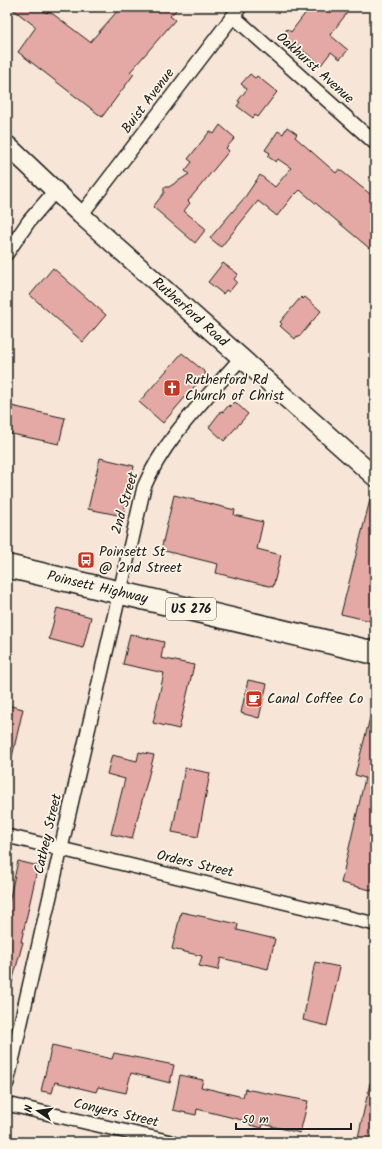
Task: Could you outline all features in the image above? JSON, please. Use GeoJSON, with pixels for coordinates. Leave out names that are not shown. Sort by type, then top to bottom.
{"type":"FeatureCollection","features":[{"type":"Feature","properties":{"kind":"highway","name":"Poinsett Highway"},"geometry":{"type":"LineString","coordinates":[[7,566],[375,652]]}},
{"type":"Feature","properties":{"kind":"street","name":"Oakhurst Avenue"},"geometry":{"type":"LineString","coordinates":[[236,12],[375,144]]}},
{"type":"Feature","properties":{"kind":"street","name":"Buist Avenue"},"geometry":{"type":"LineString","coordinates":[[81,215],[236,12]]}},
{"type":"Feature","properties":{"kind":"street","name":"Rutherford Road"},"geometry":{"type":"LineString","coordinates":[[7,145],[81,215],[375,477]]}},
{"type":"Feature","properties":{"kind":"street"},"geometry":{"type":"LineString","coordinates":[[7,252],[29,221],[55,191]]}},
{"type":"Feature","properties":{"kind":"street","name":"2nd Street"},"geometry":{"type":"LineString","coordinates":[[119,592],[140,498],[151,471],[172,438],[242,358]]}},
{"type":"Feature","properties":{"kind":"street","name":"Cathey Street"},"geometry":{"type":"LineString","coordinates":[[7,1083],[119,592]]}},
{"type":"Feature","properties":{"kind":"street","name":"Orders Street"},"geometry":{"type":"LineString","coordinates":[[7,836],[375,924]]}},
{"type":"Feature","properties":{"kind":"street","name":"Conyers Street"},"geometry":{"type":"LineString","coordinates":[[7,1104],[171,1142]]}},
{"type":"Feature","properties":{"kind":"building"},"geometry":{"type":"Polygon","coordinates":[[[10,7],[38,7],[47,13],[49,11],[90,42],[121,7],[179,7],[170,16],[175,20],[130,72],[134,74],[102,117],[18,52],[36,27],[10,7]]]}},
{"type":"Feature","properties":{"kind":"building"},"geometry":{"type":"Polygon","coordinates":[[[310,7],[339,7],[347,13],[330,35],[348,50],[340,59],[331,52],[321,65],[292,42],[289,46],[280,39],[287,29],[291,32],[310,7]]]}},
{"type":"Feature","properties":{"kind":"building"},"geometry":{"type":"Polygon","coordinates":[[[250,74],[255,78],[257,76],[277,92],[258,117],[255,115],[253,118],[237,106],[240,102],[238,101],[247,89],[241,84],[250,74]]]}},
{"type":"Feature","properties":{"kind":"building"},"geometry":{"type":"Polygon","coordinates":[[[220,125],[235,138],[226,148],[229,151],[188,201],[190,203],[184,211],[206,229],[195,243],[153,207],[164,193],[164,187],[169,187],[189,174],[185,171],[192,162],[188,159],[210,131],[214,134],[220,125]]]}},
{"type":"Feature","properties":{"kind":"building"},"geometry":{"type":"Polygon","coordinates":[[[287,127],[297,134],[295,137],[336,173],[339,169],[375,198],[375,253],[300,190],[296,194],[295,193],[277,216],[258,201],[221,247],[210,238],[245,197],[260,175],[275,187],[291,168],[278,159],[276,162],[267,156],[270,153],[265,150],[278,131],[283,134],[287,127]]]}},
{"type":"Feature","properties":{"kind":"building"},"geometry":{"type":"Polygon","coordinates":[[[223,263],[238,274],[234,279],[237,282],[229,292],[226,290],[223,294],[208,282],[223,263]]]}},
{"type":"Feature","properties":{"kind":"building"},"geometry":{"type":"Polygon","coordinates":[[[53,268],[106,315],[83,342],[30,295],[53,268]]]}},
{"type":"Feature","properties":{"kind":"building"},"geometry":{"type":"Polygon","coordinates":[[[301,297],[303,299],[305,297],[321,311],[299,337],[297,336],[295,339],[280,326],[282,324],[280,322],[301,297]]]}},
{"type":"Feature","properties":{"kind":"building","name":"Rutherford Rd Church of Christ"},"geometry":{"type":"Polygon","coordinates":[[[182,353],[206,373],[163,423],[139,402],[182,353]]]}},
{"type":"Feature","properties":{"kind":"building"},"geometry":{"type":"Polygon","coordinates":[[[235,402],[248,414],[224,441],[209,427],[221,411],[223,412],[229,405],[230,407],[235,402]]]}},
{"type":"Feature","properties":{"kind":"building"},"geometry":{"type":"Polygon","coordinates":[[[7,405],[65,418],[59,444],[7,433],[7,405]]]}},
{"type":"Feature","properties":{"kind":"building"},"geometry":{"type":"Polygon","coordinates":[[[100,458],[134,466],[123,516],[88,509],[100,458]]]}},
{"type":"Feature","properties":{"kind":"building"},"geometry":{"type":"Polygon","coordinates":[[[174,495],[235,510],[234,515],[263,522],[257,549],[281,555],[273,587],[216,573],[218,564],[161,550],[174,495]]]}},
{"type":"Feature","properties":{"kind":"building"},"geometry":{"type":"Polygon","coordinates":[[[371,496],[375,497],[375,622],[341,614],[371,496]]]}},
{"type":"Feature","properties":{"kind":"building"},"geometry":{"type":"Polygon","coordinates":[[[57,608],[91,617],[83,648],[49,639],[57,608]]]}},
{"type":"Feature","properties":{"kind":"building"},"geometry":{"type":"Polygon","coordinates":[[[130,634],[164,642],[161,658],[194,665],[179,729],[153,723],[164,673],[123,664],[130,634]]]}},
{"type":"Feature","properties":{"kind":"building","name":"Canal Coffee Co"},"geometry":{"type":"Polygon","coordinates":[[[248,680],[267,684],[259,718],[241,713],[248,680]]]}},
{"type":"Feature","properties":{"kind":"building"},"geometry":{"type":"Polygon","coordinates":[[[7,705],[23,709],[12,757],[7,757],[7,705]]]}},
{"type":"Feature","properties":{"kind":"building"},"geometry":{"type":"Polygon","coordinates":[[[371,714],[375,714],[375,891],[341,883],[365,778],[355,775],[371,714]]]}},
{"type":"Feature","properties":{"kind":"building"},"geometry":{"type":"Polygon","coordinates":[[[139,752],[154,755],[132,839],[111,834],[125,779],[107,774],[112,755],[137,761],[139,752]]]}},
{"type":"Feature","properties":{"kind":"building"},"geometry":{"type":"Polygon","coordinates":[[[185,768],[210,773],[198,837],[172,832],[185,768]]]}},
{"type":"Feature","properties":{"kind":"building"},"geometry":{"type":"Polygon","coordinates":[[[18,861],[38,866],[21,942],[23,942],[11,986],[7,985],[7,911],[18,861]]]}},
{"type":"Feature","properties":{"kind":"building"},"geometry":{"type":"Polygon","coordinates":[[[181,912],[238,924],[237,930],[275,939],[268,969],[221,958],[218,970],[199,966],[202,956],[172,949],[181,912]]]}},
{"type":"Feature","properties":{"kind":"building"},"geometry":{"type":"Polygon","coordinates":[[[315,962],[340,967],[327,1026],[303,1020],[315,962]]]}},
{"type":"Feature","properties":{"kind":"building"},"geometry":{"type":"Polygon","coordinates":[[[52,1045],[112,1059],[114,1053],[174,1065],[170,1083],[131,1073],[126,1093],[98,1087],[96,1092],[55,1082],[52,1093],[41,1091],[52,1045]]]}},
{"type":"Feature","properties":{"kind":"building"},"geometry":{"type":"Polygon","coordinates":[[[180,1075],[203,1080],[201,1087],[243,1097],[245,1089],[308,1101],[300,1133],[263,1124],[262,1128],[250,1125],[250,1122],[197,1109],[196,1115],[173,1110],[180,1075]]]}},
{"type":"Feature","properties":{"kind":"building"},"geometry":{"type":"Polygon","coordinates":[[[370,1083],[375,1084],[375,1142],[357,1142],[370,1083]]]}},
{"type":"Feature","properties":{"kind":"place","name":"Rutherford Rd Church of Christ"},"geometry":{"type":"Point","coordinates":[172,388]}},
{"type":"Feature","properties":{"kind":"place","name":"Poinsett St @ 2nd Street"},"geometry":{"type":"Point","coordinates":[86,560]}},
{"type":"Feature","properties":{"kind":"place","name":"Canal Coffee Co"},"geometry":{"type":"Point","coordinates":[254,699]}}]}
